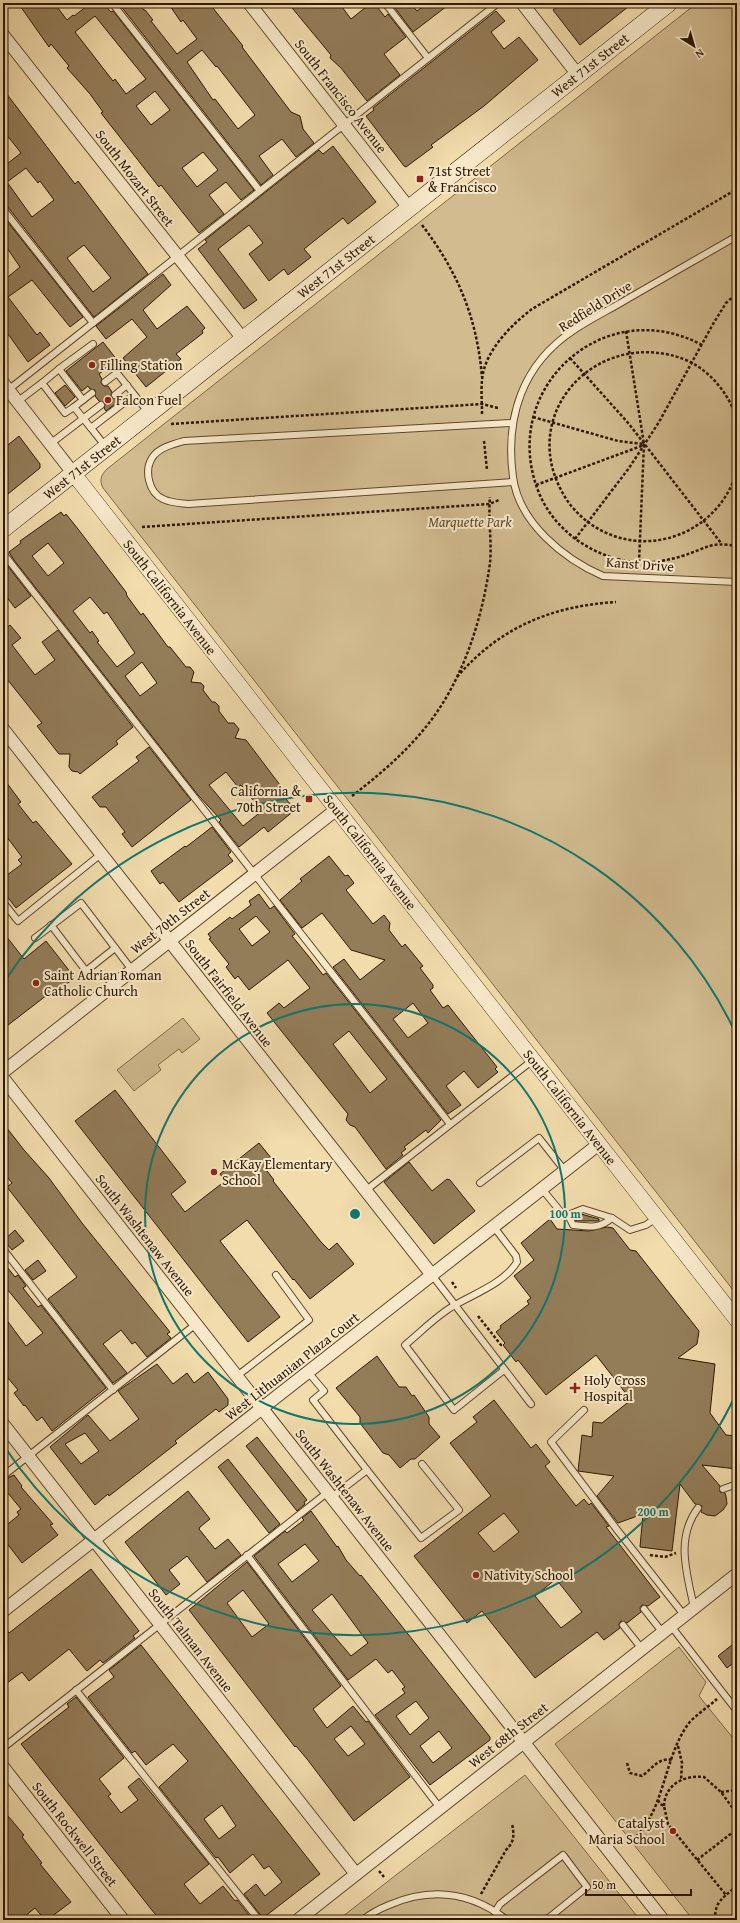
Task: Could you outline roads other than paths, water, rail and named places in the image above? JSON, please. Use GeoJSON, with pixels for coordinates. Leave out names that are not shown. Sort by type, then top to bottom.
{"type":"FeatureCollection","features":[{"type":"Feature","properties":{"kind":"main road","name":"West 71st Street"},"geometry":{"type":"LineString","coordinates":[[3,529],[669,3]]}},
{"type":"Feature","properties":{"kind":"street","name":"South Francisco Avenue"},"geometry":{"type":"LineString","coordinates":[[249,3],[409,208]]}},
{"type":"Feature","properties":{"kind":"street"},"geometry":{"type":"LineString","coordinates":[[522,3],[578,75]]}},
{"type":"Feature","properties":{"kind":"street","name":"South Mozart Street"},"geometry":{"type":"LineString","coordinates":[[3,35],[243,339]]}},
{"type":"Feature","properties":{"kind":"street","name":"South California Avenue"},"geometry":{"type":"LineString","coordinates":[[5,389],[74,473],[737,1320]]}},
{"type":"Feature","properties":{"kind":"street","name":"South Fairfield Avenue"},"geometry":{"type":"LineString","coordinates":[[3,729],[432,1275]]}},
{"type":"Feature","properties":{"kind":"street","name":"West 70th Street"},"geometry":{"type":"LineString","coordinates":[[3,1072],[337,810]]}},
{"type":"Feature","properties":{"kind":"street","name":"South Washtenaw Avenue"},"geometry":{"type":"LineString","coordinates":[[3,1078],[664,1920]]}},
{"type":"Feature","properties":{"kind":"street","name":"West Lithuanian Plaza Court"},"geometry":{"type":"LineString","coordinates":[[3,1611],[599,1144]]}},
{"type":"Feature","properties":{"kind":"street","name":"South Talman Avenue"},"geometry":{"type":"LineString","coordinates":[[3,1424],[356,1874]]}},
{"type":"Feature","properties":{"kind":"street","name":"West 68th Street"},"geometry":{"type":"LineString","coordinates":[[298,1920],[737,1574]]}},
{"type":"Feature","properties":{"kind":"street","name":"South Rockwell Street"},"geometry":{"type":"LineString","coordinates":[[3,1767],[123,1920]]}},
{"type":"Feature","properties":{"kind":"lane"},"geometry":{"type":"LineString","coordinates":[[112,3],[260,191]]}},
{"type":"Feature","properties":{"kind":"lane"},"geometry":{"type":"LineString","coordinates":[[385,3],[428,58]]}},
{"type":"Feature","properties":{"kind":"lane"},"geometry":{"type":"LineString","coordinates":[[5,389],[93,323],[498,3]]}},
{"type":"Feature","properties":{"kind":"lane"},"geometry":{"type":"LineString","coordinates":[[3,209],[93,323]]}},
{"type":"Feature","properties":{"kind":"lane","name":"Redfield Drive"},"geometry":{"type":"LineString","coordinates":[[510,458],[510,442],[514,412],[531,372],[544,356],[573,331],[737,236]]}},
{"type":"Feature","properties":{"kind":"lane"},"geometry":{"type":"LineString","coordinates":[[17,402],[93,344]]}},
{"type":"Feature","properties":{"kind":"lane"},"geometry":{"type":"LineString","coordinates":[[59,370],[83,400]]}},
{"type":"Feature","properties":{"kind":"lane"},"geometry":{"type":"LineString","coordinates":[[105,382],[117,373],[149,414]]}},
{"type":"Feature","properties":{"kind":"lane"},"geometry":{"type":"LineString","coordinates":[[42,383],[65,414],[92,393]]}},
{"type":"Feature","properties":{"kind":"lane"},"geometry":{"type":"LineString","coordinates":[[114,395],[127,385]]}},
{"type":"Feature","properties":{"kind":"lane"},"geometry":{"type":"LineString","coordinates":[[91,428],[134,395]]}},
{"type":"Feature","properties":{"kind":"lane"},"geometry":{"type":"LineString","coordinates":[[50,444],[101,404]]}},
{"type":"Feature","properties":{"kind":"lane"},"geometry":{"type":"LineString","coordinates":[[74,407],[106,447]]}},
{"type":"Feature","properties":{"kind":"lane"},"geometry":{"type":"LineString","coordinates":[[512,423],[184,441],[160,450],[152,458],[148,468],[152,491],[162,499],[188,504],[513,482]]}},
{"type":"Feature","properties":{"kind":"lane","name":"Kanst Drive"},"geometry":{"type":"LineString","coordinates":[[510,458],[516,493],[526,511],[546,539],[584,568],[603,576],[737,582]]}},
{"type":"Feature","properties":{"kind":"lane"},"geometry":{"type":"LineString","coordinates":[[3,553],[450,1124]]}},
{"type":"Feature","properties":{"kind":"lane"},"geometry":{"type":"LineString","coordinates":[[3,902],[18,921],[101,854]]}},
{"type":"Feature","properties":{"kind":"lane"},"geometry":{"type":"LineString","coordinates":[[35,938],[81,903],[132,970]]}},
{"type":"Feature","properties":{"kind":"lane"},"geometry":{"type":"LineString","coordinates":[[51,925],[86,970],[115,948]]}},
{"type":"Feature","properties":{"kind":"lane"},"geometry":{"type":"LineString","coordinates":[[365,1191],[533,1060]]}},
{"type":"Feature","properties":{"kind":"lane"},"geometry":{"type":"LineString","coordinates":[[480,1183],[539,1138],[564,1171]]}},
{"type":"Feature","properties":{"kind":"lane"},"geometry":{"type":"LineString","coordinates":[[542,1189],[560,1211],[568,1215],[573,1225],[590,1227],[604,1225],[612,1218]]}},
{"type":"Feature","properties":{"kind":"lane"},"geometry":{"type":"LineString","coordinates":[[568,1215],[583,1209],[612,1218],[630,1230],[646,1225],[657,1217]]}},
{"type":"Feature","properties":{"kind":"lane"},"geometry":{"type":"LineString","coordinates":[[494,1227],[516,1256],[517,1262],[514,1268],[481,1293],[455,1306],[404,1345],[454,1410],[504,1370]]}},
{"type":"Feature","properties":{"kind":"lane"},"geometry":{"type":"LineString","coordinates":[[3,1249],[113,1390]]}},
{"type":"Feature","properties":{"kind":"lane"},"geometry":{"type":"LineString","coordinates":[[236,1376],[309,1320],[276,1275]]}},
{"type":"Feature","properties":{"kind":"lane"},"geometry":{"type":"LineString","coordinates":[[432,1275],[531,1404]]}},
{"type":"Feature","properties":{"kind":"lane"},"geometry":{"type":"LineString","coordinates":[[3,1476],[196,1324]]}},
{"type":"Feature","properties":{"kind":"lane"},"geometry":{"type":"LineString","coordinates":[[308,1372],[324,1391],[313,1400],[421,1538],[459,1510],[422,1464]]}},
{"type":"Feature","properties":{"kind":"lane"},"geometry":{"type":"LineString","coordinates":[[584,1410],[551,1442],[618,1532],[689,1612]]}},
{"type":"Feature","properties":{"kind":"lane"},"geometry":{"type":"LineString","coordinates":[[3,1748],[247,1555],[367,1470]]}},
{"type":"Feature","properties":{"kind":"lane"},"geometry":{"type":"LineString","coordinates":[[723,1489],[737,1484]]}},
{"type":"Feature","properties":{"kind":"lane"},"geometry":{"type":"LineString","coordinates":[[689,1612],[684,1546],[686,1530],[690,1519],[698,1508]]}},
{"type":"Feature","properties":{"kind":"lane"},"geometry":{"type":"LineString","coordinates":[[247,1555],[440,1808]]}},
{"type":"Feature","properties":{"kind":"lane"},"geometry":{"type":"LineString","coordinates":[[644,1609],[667,1629],[737,1711]]}},
{"type":"Feature","properties":{"kind":"lane"},"geometry":{"type":"LineString","coordinates":[[624,1625],[642,1649]]}},
{"type":"Feature","properties":{"kind":"lane"},"geometry":{"type":"LineString","coordinates":[[76,1690],[259,1920]]}},
{"type":"Feature","properties":{"kind":"lane"},"geometry":{"type":"LineString","coordinates":[[495,1912],[500,1904],[563,1855],[587,1887],[546,1920]]}},
{"type":"Feature","properties":{"kind":"lane"},"geometry":{"type":"LineString","coordinates":[[363,1920],[380,1909],[399,1900],[425,1894],[446,1894],[495,1912],[507,1920]]}},
{"type":"Feature","properties":{"kind":"place","name":"71st Street & Francisco"},"geometry":{"type":"Point","coordinates":[420,179]}},
{"type":"Feature","properties":{"kind":"place","name":"Filling Station"},"geometry":{"type":"Point","coordinates":[92,365]}},
{"type":"Feature","properties":{"kind":"place","name":"Falcon Fuel"},"geometry":{"type":"Point","coordinates":[108,400]}},
{"type":"Feature","properties":{"kind":"place","name":"California & 70th Street"},"geometry":{"type":"Point","coordinates":[309,799]}},
{"type":"Feature","properties":{"kind":"place","name":"Saint Adrian Roman Catholic Church"},"geometry":{"type":"Point","coordinates":[36,983]}},
{"type":"Feature","properties":{"kind":"place","name":"McKay Elementary School"},"geometry":{"type":"Point","coordinates":[214,1172]}},
{"type":"Feature","properties":{"kind":"place","name":"Holy Cross Hospital"},"geometry":{"type":"Point","coordinates":[575,1388]}},
{"type":"Feature","properties":{"kind":"place","name":"Nativity School"},"geometry":{"type":"Point","coordinates":[476,1575]}},
{"type":"Feature","properties":{"kind":"place","name":"Catalyst Maria School"},"geometry":{"type":"Point","coordinates":[673,1831]}},
{"type":"Feature","properties":{"kind":"park label","name":"Marquette Park"},"geometry":{"type":"Point","coordinates":[470,522]}}]}
